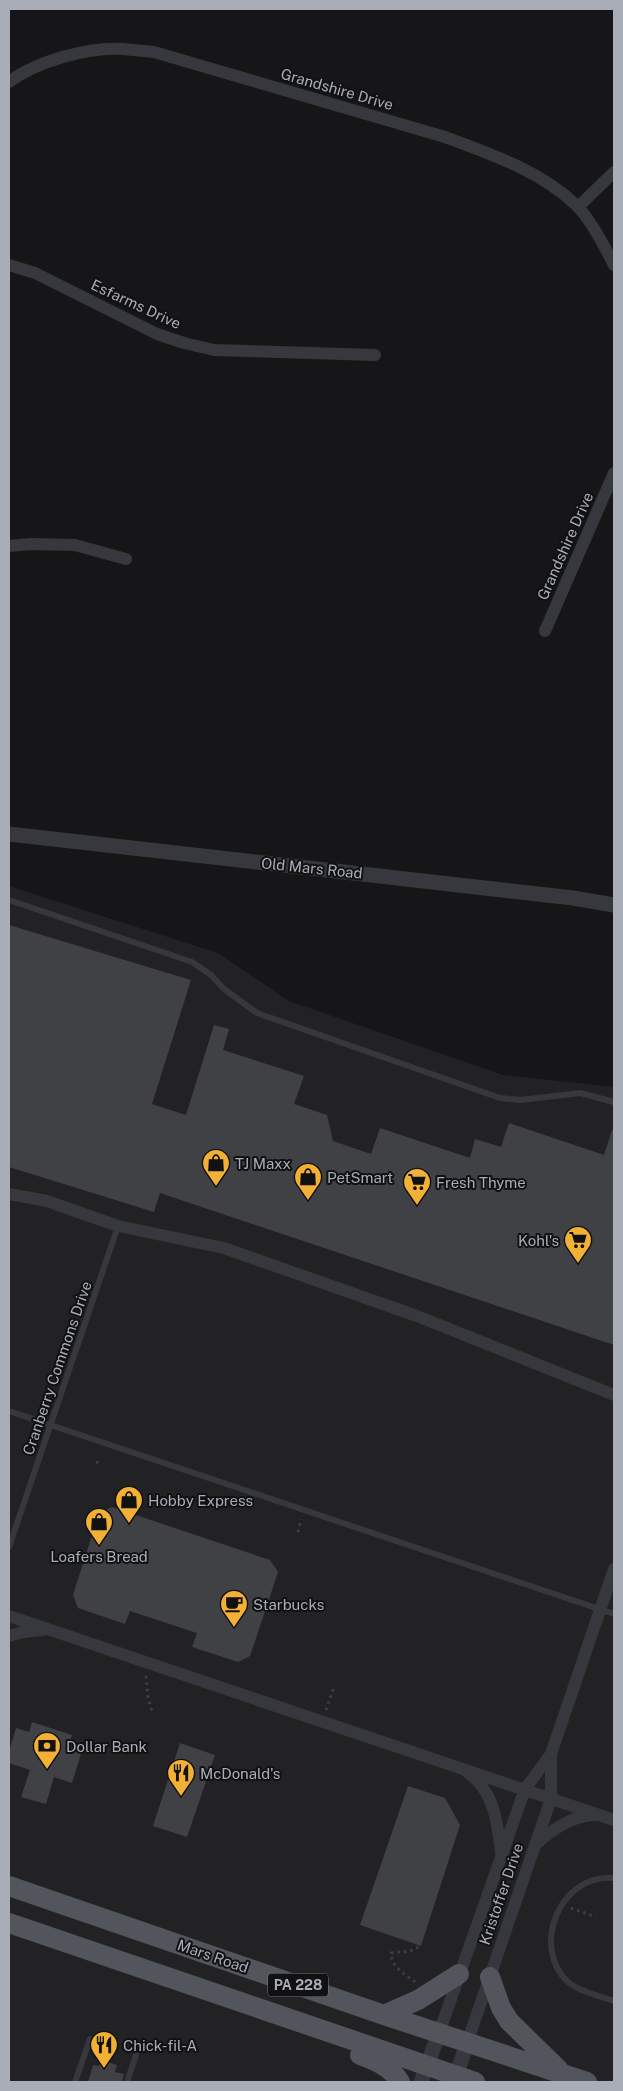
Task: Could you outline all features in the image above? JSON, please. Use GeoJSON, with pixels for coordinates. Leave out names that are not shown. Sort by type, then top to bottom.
{"type":"FeatureCollection","features":[{"type":"Feature","properties":{"kind":"main road","name":"Mars Road"},"geometry":{"type":"LineString","coordinates":[[13,1885],[384,2015],[587,2082]]}},
{"type":"Feature","properties":{"kind":"main road","name":"PA 228"},"geometry":{"type":"LineString","coordinates":[[9,1923],[171,1977],[424,2074],[462,2080]]}},
{"type":"Feature","properties":{"kind":"main road"},"geometry":{"type":"LineString","coordinates":[[384,2015],[418,2000],[460,1974]]}},
{"type":"Feature","properties":{"kind":"main road"},"geometry":{"type":"LineString","coordinates":[[171,1977],[219,2002],[277,2026],[378,2061],[390,2070],[400,2082]]}},
{"type":"Feature","properties":{"kind":"main road"},"geometry":{"type":"LineString","coordinates":[[490,1977],[501,2008],[509,2021],[564,2075]]}},
{"type":"Feature","properties":{"kind":"street","name":"Grandshire Drive"},"geometry":{"type":"LineString","coordinates":[[9,82],[49,62],[84,52],[122,49],[154,52],[445,137],[491,154],[537,176],[578,207],[614,265]]}},
{"type":"Feature","properties":{"kind":"street"},"geometry":{"type":"LineString","coordinates":[[578,207],[614,172]]}},
{"type":"Feature","properties":{"kind":"street","name":"Esfarms Drive"},"geometry":{"type":"LineString","coordinates":[[9,265],[35,273],[157,334],[184,343],[214,350],[375,355]]}},
{"type":"Feature","properties":{"kind":"street","name":"Grandshire Drive"},"geometry":{"type":"LineString","coordinates":[[545,631],[614,473]]}},
{"type":"Feature","properties":{"kind":"street"},"geometry":{"type":"LineString","coordinates":[[9,546],[30,544],[75,546],[126,559]]}},
{"type":"Feature","properties":{"kind":"street","name":"Old Mars Road"},"geometry":{"type":"LineString","coordinates":[[9,834],[573,898],[614,905]]}},
{"type":"Feature","properties":{"kind":"street"},"geometry":{"type":"LineString","coordinates":[[9,1194],[47,1201],[118,1226],[224,1248],[417,1316],[614,1395]]}},
{"type":"Feature","properties":{"kind":"street","name":"Kristoffer Drive"},"geometry":{"type":"LineString","coordinates":[[438,2033],[525,1789],[551,1754],[614,1569]]}},
{"type":"Feature","properties":{"kind":"street"},"geometry":{"type":"LineString","coordinates":[[9,1616],[608,1818]]}},
{"type":"Feature","properties":{"kind":"street"},"geometry":{"type":"LineString","coordinates":[[9,1636],[29,1631],[52,1630]]}},
{"type":"Feature","properties":{"kind":"street","name":"Kristoffer Drive"},"geometry":{"type":"LineString","coordinates":[[467,2043],[551,1799],[551,1754]]}},
{"type":"Feature","properties":{"kind":"street"},"geometry":{"type":"LineString","coordinates":[[462,1768],[474,1777],[490,1800],[496,1823],[501,1857]]}},
{"type":"Feature","properties":{"kind":"street"},"geometry":{"type":"LineString","coordinates":[[535,1845],[568,1821],[585,1816],[608,1818]]}},
{"type":"Feature","properties":{"kind":"street"},"geometry":{"type":"LineString","coordinates":[[424,2074],[438,2033]]}},
{"type":"Feature","properties":{"kind":"street"},"geometry":{"type":"LineString","coordinates":[[462,2080],[467,2043]]}},
{"type":"Feature","properties":{"kind":"lane"},"geometry":{"type":"LineString","coordinates":[[9,900],[192,962],[211,975],[224,989],[258,1013],[500,1098],[521,1100],[580,1093],[614,1102]]}},
{"type":"Feature","properties":{"kind":"lane","name":"Cranberry Commons Drive"},"geometry":{"type":"LineString","coordinates":[[9,1547],[118,1226]]}},
{"type":"Feature","properties":{"kind":"lane"},"geometry":{"type":"LineString","coordinates":[[9,1411],[614,1614]]}},
{"type":"Feature","properties":{"kind":"lane"},"geometry":{"type":"LineString","coordinates":[[614,1878],[597,1878],[579,1885],[561,1905],[551,1933],[552,1948],[559,1971],[569,1983],[614,2001]]}},
{"type":"Feature","properties":{"kind":"lane"},"geometry":{"type":"LineString","coordinates":[[75,2082],[90,2039]]}},
{"type":"Feature","properties":{"kind":"lane"},"geometry":{"type":"LineString","coordinates":[[127,2082],[136,2055]]}},
{"type":"Feature","properties":{"kind":"path"},"geometry":{"type":"LineString","coordinates":[[96,1462],[101,1464]]}},
{"type":"Feature","properties":{"kind":"path"},"geometry":{"type":"LineString","coordinates":[[298,1532],[301,1518]]}},
{"type":"Feature","properties":{"kind":"path"},"geometry":{"type":"LineString","coordinates":[[146,1673],[148,1698],[152,1711]]}},
{"type":"Feature","properties":{"kind":"path"},"geometry":{"type":"LineString","coordinates":[[561,1905],[596,1917]]}},
{"type":"Feature","properties":{"kind":"path"},"geometry":{"type":"LineString","coordinates":[[418,1984],[395,1967],[391,1959],[391,1953],[410,1951],[421,1946]]}},
{"type":"Feature","properties":{"kind":"shaded area"},"geometry":{"type":"Polygon","coordinates":[[[9,886],[218,953],[289,1001],[503,1075],[614,1087],[614,2082],[9,2082],[9,886]]]}},
{"type":"Feature","properties":{"kind":"building"},"geometry":{"type":"Polygon","coordinates":[[[9,925],[191,980],[152,1104],[186,1115],[214,1025],[229,1029],[223,1050],[304,1076],[294,1104],[327,1115],[333,1141],[371,1154],[380,1128],[470,1158],[475,1139],[501,1147],[509,1123],[604,1155],[612,1130],[614,1131],[614,1345],[160,1193],[154,1212],[9,1167],[9,925]]]}},
{"type":"Feature","properties":{"kind":"building"},"geometry":{"type":"Polygon","coordinates":[[[112,1507],[270,1560],[278,1572],[250,1656],[238,1662],[192,1647],[197,1633],[130,1611],[125,1624],[78,1608],[73,1595],[99,1513],[112,1507]]]}},
{"type":"Feature","properties":{"kind":"building"},"geometry":{"type":"Polygon","coordinates":[[[32,1722],[72,1735],[68,1747],[82,1751],[72,1783],[54,1777],[46,1804],[21,1797],[30,1770],[9,1763],[9,1751],[16,1728],[29,1732],[32,1722]]]}},
{"type":"Feature","properties":{"kind":"building","name":"McDonald's"},"geometry":{"type":"Polygon","coordinates":[[[180,1743],[215,1755],[187,1837],[153,1826],[180,1743]]]}},
{"type":"Feature","properties":{"kind":"building"},"geometry":{"type":"Polygon","coordinates":[[[408,1786],[445,1798],[460,1825],[421,1946],[360,1925],[408,1786]]]}},
{"type":"Feature","properties":{"kind":"building","name":"Chick-fil-A"},"geometry":{"type":"Polygon","coordinates":[[[101,2060],[117,2065],[115,2072],[124,2074],[122,2082],[88,2082],[93,2065],[99,2066],[101,2060]]]}},
{"type":"Feature","properties":{"kind":"place","name":"TJ Maxx"},"geometry":{"type":"Point","coordinates":[216,1187]}},
{"type":"Feature","properties":{"kind":"place","name":"PetSmart"},"geometry":{"type":"Point","coordinates":[308,1201]}},
{"type":"Feature","properties":{"kind":"place","name":"Fresh Thyme"},"geometry":{"type":"Point","coordinates":[417,1206]}},
{"type":"Feature","properties":{"kind":"place","name":"Kohl's"},"geometry":{"type":"Point","coordinates":[578,1264]}},
{"type":"Feature","properties":{"kind":"place","name":"Hobby Express"},"geometry":{"type":"Point","coordinates":[129,1524]}},
{"type":"Feature","properties":{"kind":"place","name":"Loafers Bread"},"geometry":{"type":"Point","coordinates":[99,1546]}},
{"type":"Feature","properties":{"kind":"place","name":"Starbucks"},"geometry":{"type":"Point","coordinates":[234,1628]}},
{"type":"Feature","properties":{"kind":"place","name":"Dollar Bank"},"geometry":{"type":"Point","coordinates":[47,1770]}},
{"type":"Feature","properties":{"kind":"place","name":"McDonald's"},"geometry":{"type":"Point","coordinates":[181,1797]}},
{"type":"Feature","properties":{"kind":"place","name":"Chick-fil-A"},"geometry":{"type":"Point","coordinates":[104,2069]}}]}
